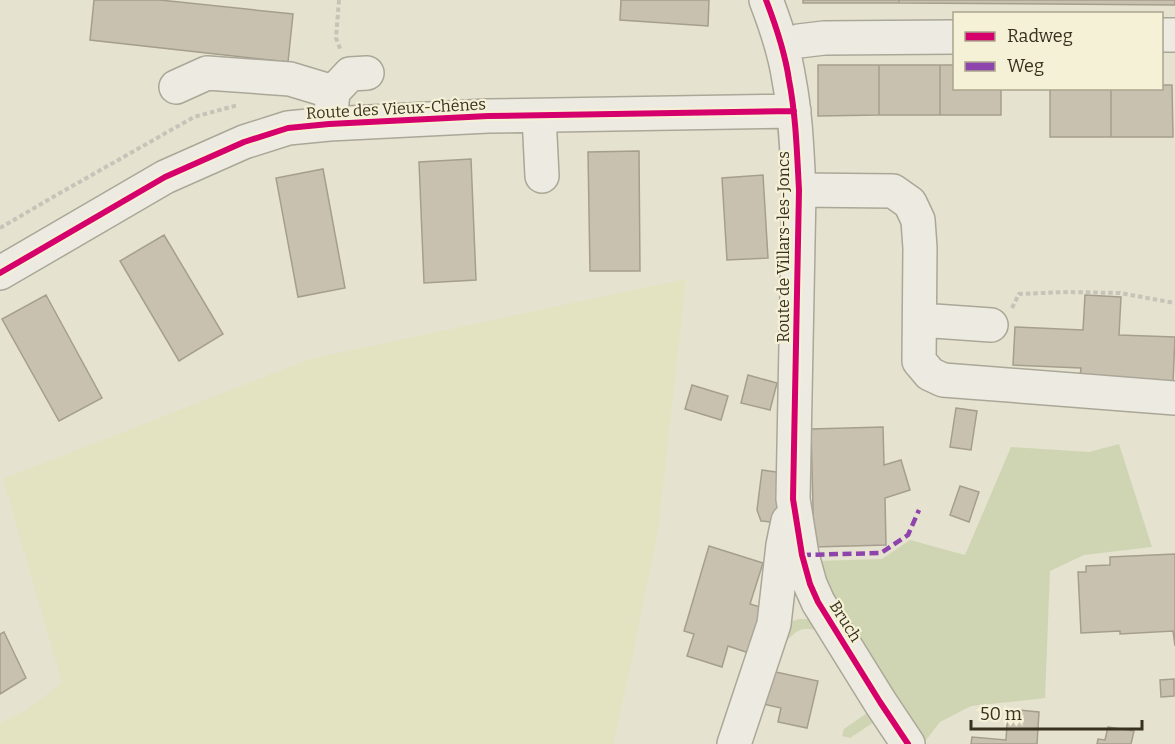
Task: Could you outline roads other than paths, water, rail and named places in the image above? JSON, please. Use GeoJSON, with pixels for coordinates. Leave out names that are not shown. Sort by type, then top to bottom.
{"type":"FeatureCollection","features":[{"type":"Feature","properties":{"kind":"street","name":"Route de Villars-les-Joncs"},"geometry":{"type":"LineString","coordinates":[[766,0],[782,47],[789,79],[794,111],[799,190],[793,499]]}},
{"type":"Feature","properties":{"kind":"street"},"geometry":{"type":"LineString","coordinates":[[782,47],[799,41],[824,38],[953,37]]}},
{"type":"Feature","properties":{"kind":"street"},"geometry":{"type":"LineString","coordinates":[[176,87],[207,73],[290,79],[350,80],[329,124]]}},
{"type":"Feature","properties":{"kind":"street","name":"Route des Vieux-Chênes"},"geometry":{"type":"LineString","coordinates":[[0,273],[165,177],[244,142],[288,128],[488,116],[794,111]]}},
{"type":"Feature","properties":{"kind":"street"},"geometry":{"type":"LineString","coordinates":[[539,116],[542,177]]}},
{"type":"Feature","properties":{"kind":"street"},"geometry":{"type":"LineString","coordinates":[[799,190],[893,191],[910,202],[918,220],[920,248],[919,361],[930,374],[943,380],[1175,398]]}},
{"type":"Feature","properties":{"kind":"street"},"geometry":{"type":"LineString","coordinates":[[920,320],[1001,318]]}},
{"type":"Feature","properties":{"kind":"street"},"geometry":{"type":"LineString","coordinates":[[734,744],[774,624],[783,544],[793,499]]}},
{"type":"Feature","properties":{"kind":"street","name":"Bruch"},"geometry":{"type":"LineString","coordinates":[[793,499],[805,569],[814,593],[908,744]]}},
{"type":"Feature","properties":{"kind":"street"},"geometry":{"type":"LineString","coordinates":[[774,624],[783,617],[796,612],[810,611],[826,614]]}}]}
